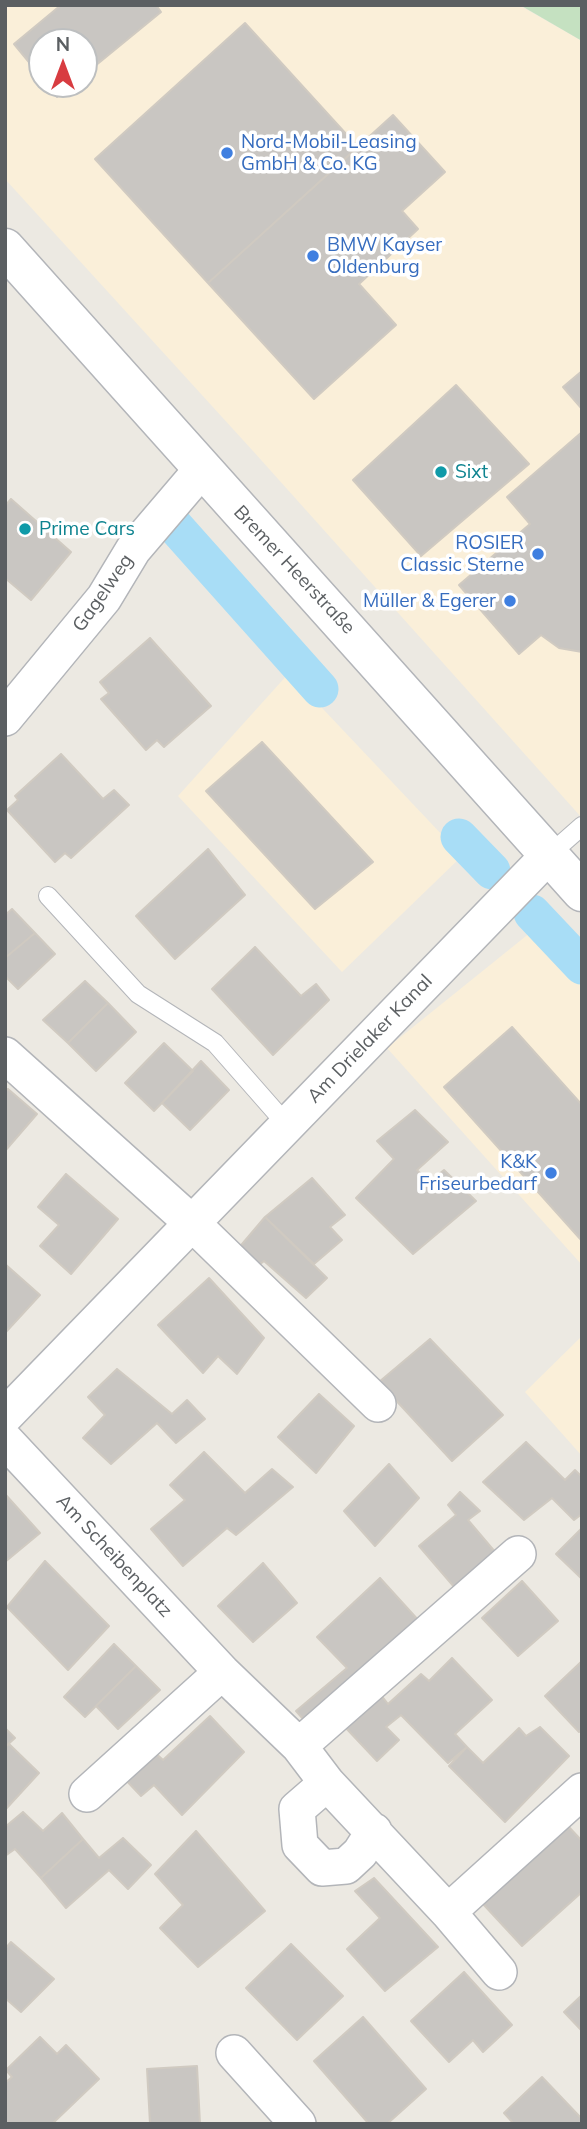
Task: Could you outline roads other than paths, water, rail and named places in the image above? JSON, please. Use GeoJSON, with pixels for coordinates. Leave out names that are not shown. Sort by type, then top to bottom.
{"type":"FeatureCollection","features":[{"type":"Feature","properties":{"kind":"street","name":"Bremer Heerstraße"},"geometry":{"type":"LineString","coordinates":[[5,248],[582,892]]}},
{"type":"Feature","properties":{"kind":"street","name":"Gagelweg"},"geometry":{"type":"LineString","coordinates":[[5,718],[104,598],[133,550],[202,469]]}},
{"type":"Feature","properties":{"kind":"street","name":"Am Drielaker Kanal"},"geometry":{"type":"LineString","coordinates":[[5,1416],[549,855]]}},
{"type":"Feature","properties":{"kind":"street"},"geometry":{"type":"LineString","coordinates":[[5,1055],[192,1223],[378,1404]]}},
{"type":"Feature","properties":{"kind":"street","name":"Am Scheibenplatz"},"geometry":{"type":"LineString","coordinates":[[5,1440],[222,1672],[299,1746],[327,1783],[374,1831],[499,1972]]}},
{"type":"Feature","properties":{"kind":"street"},"geometry":{"type":"LineString","coordinates":[[299,1746],[518,1554]]}},
{"type":"Feature","properties":{"kind":"street"},"geometry":{"type":"LineString","coordinates":[[87,1794],[222,1672]]}},
{"type":"Feature","properties":{"kind":"street"},"geometry":{"type":"LineString","coordinates":[[327,1783],[298,1810],[300,1845],[322,1868],[346,1866],[360,1853],[374,1831]]}},
{"type":"Feature","properties":{"kind":"street"},"geometry":{"type":"LineString","coordinates":[[447,1912],[582,1791]]}},
{"type":"Feature","properties":{"kind":"street"},"geometry":{"type":"LineString","coordinates":[[234,2053],[298,2124]]}},
{"type":"Feature","properties":{"kind":"lane"},"geometry":{"type":"LineString","coordinates":[[549,855],[582,826]]}},
{"type":"Feature","properties":{"kind":"lane"},"geometry":{"type":"LineString","coordinates":[[48,896],[138,994],[215,1043],[287,1125]]}},
{"type":"Feature","properties":{"kind":"waterway"},"geometry":{"type":"LineString","coordinates":[[172,523],[320,689]]}},
{"type":"Feature","properties":{"kind":"waterway"},"geometry":{"type":"LineString","coordinates":[[459,837],[492,871]]}},
{"type":"Feature","properties":{"kind":"waterway"},"geometry":{"type":"LineString","coordinates":[[532,913],[582,966]]}},
{"type":"Feature","properties":{"kind":"place","name":"Nord-Mobil-Leasing GmbH & Co. KG"},"geometry":{"type":"Point","coordinates":[227,153]}},
{"type":"Feature","properties":{"kind":"place","name":"BMW Kayser Oldenburg"},"geometry":{"type":"Point","coordinates":[313,256]}},
{"type":"Feature","properties":{"kind":"place","name":"Sixt"},"geometry":{"type":"Point","coordinates":[441,472]}},
{"type":"Feature","properties":{"kind":"place","name":"Prime Cars"},"geometry":{"type":"Point","coordinates":[25,529]}},
{"type":"Feature","properties":{"kind":"place","name":"ROSIER Classic Sterne"},"geometry":{"type":"Point","coordinates":[538,554]}},
{"type":"Feature","properties":{"kind":"place","name":"Müller & Egerer"},"geometry":{"type":"Point","coordinates":[510,601]}},
{"type":"Feature","properties":{"kind":"place","name":"K&K Friseurbedarf"},"geometry":{"type":"Point","coordinates":[551,1173]}}]}
